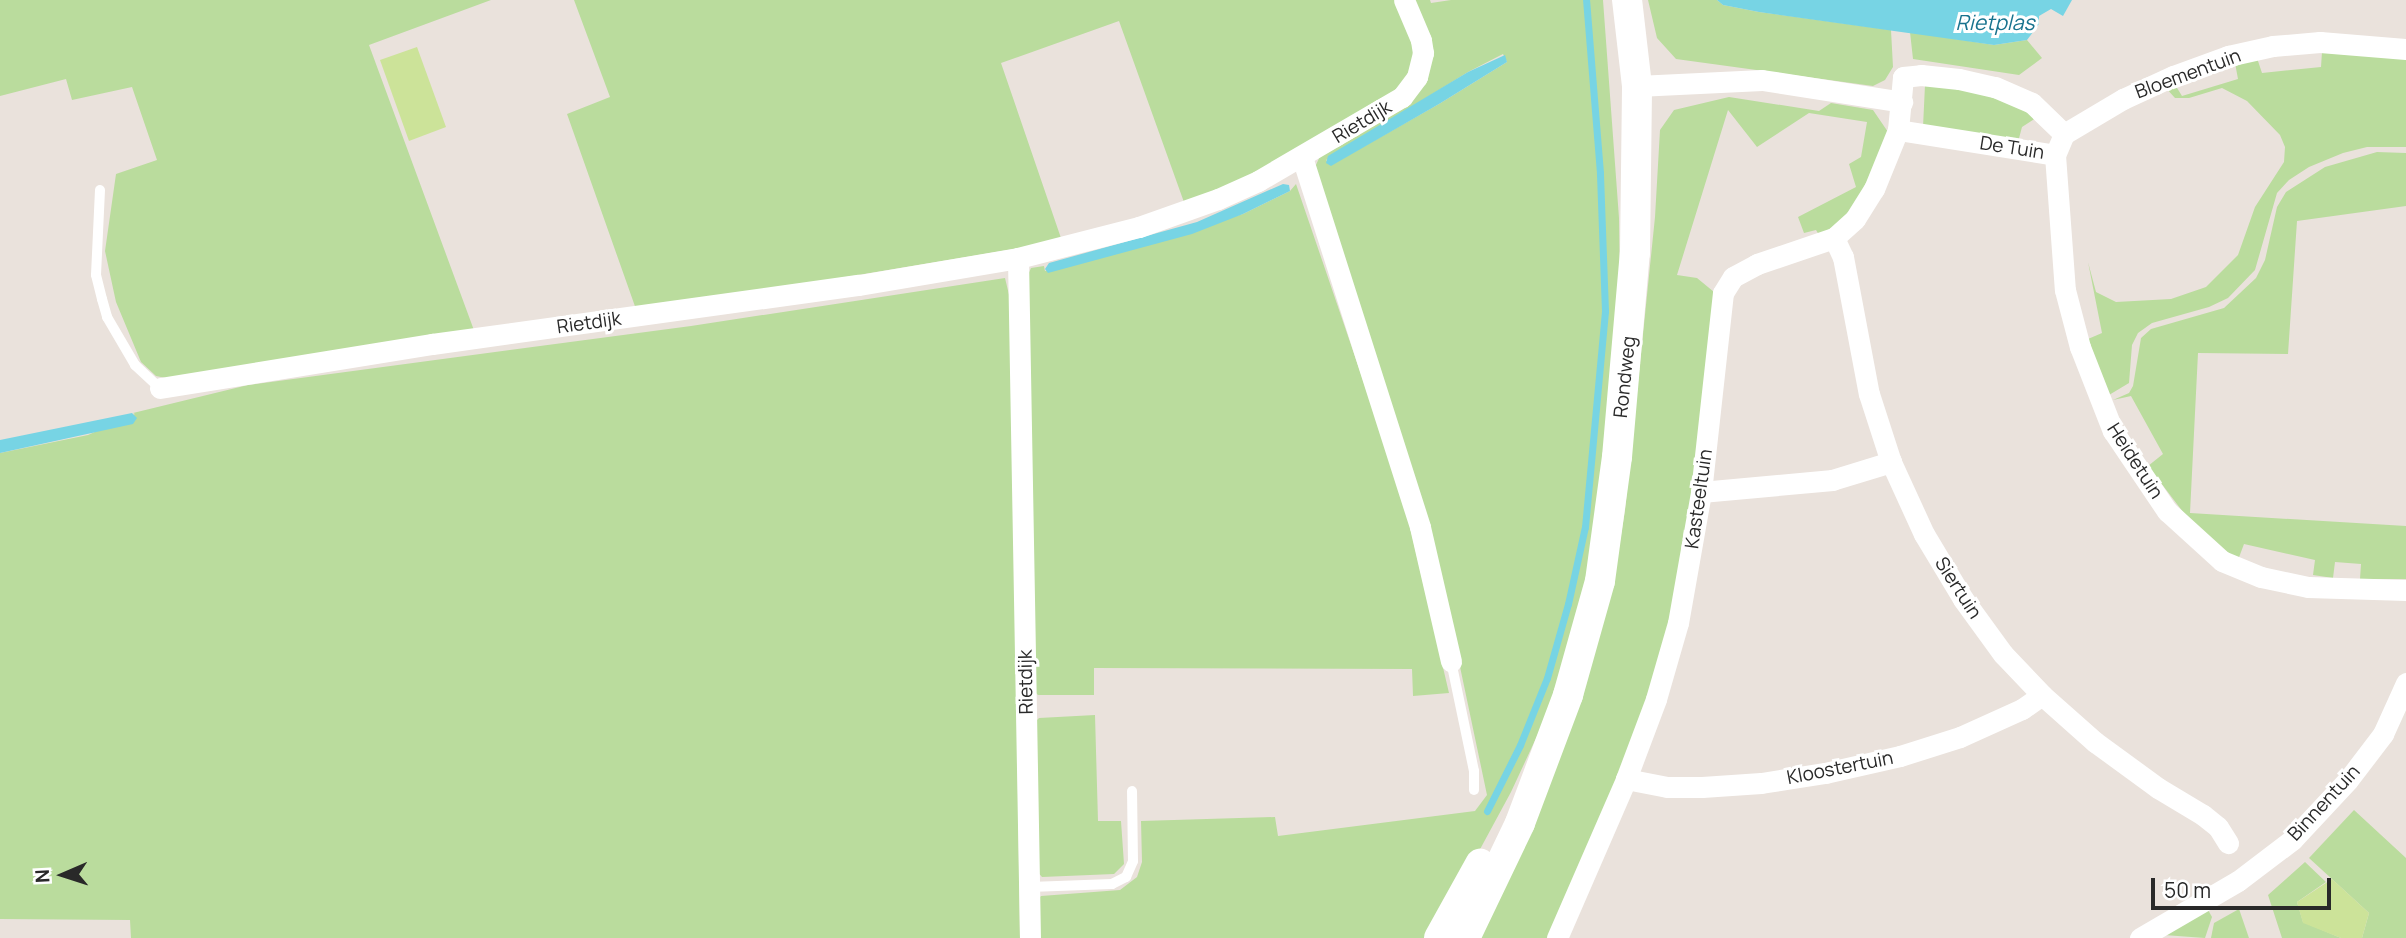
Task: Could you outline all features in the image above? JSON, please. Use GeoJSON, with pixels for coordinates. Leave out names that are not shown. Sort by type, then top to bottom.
{"type":"FeatureCollection","features":[{"type":"Feature","properties":{"kind":"main road","name":"Rondweg"},"geometry":{"type":"LineString","coordinates":[[1465,938],[1520,823],[1579,663],[1600,581],[1609,526],[1635,253],[1637,86],[1627,0]]}},
{"type":"Feature","properties":{"kind":"main road","name":"Rondweg"},"geometry":{"type":"LineString","coordinates":[[1439,938],[1548,745]]}},
{"type":"Feature","properties":{"kind":"street","name":"Rietdijk"},"geometry":{"type":"LineString","coordinates":[[160,388],[432,344],[805,293],[1018,258],[1176,215],[1258,181],[1402,97],[1418,77],[1423,53],[1421,40],[1404,0]]}},
{"type":"Feature","properties":{"kind":"street","name":"Bloementuin"},"geometry":{"type":"LineString","coordinates":[[2064,134],[2123,99],[2173,76],[2228,56],[2273,46],[2320,42],[2406,50]]}},
{"type":"Feature","properties":{"kind":"street","name":"De Tuin"},"geometry":{"type":"LineString","coordinates":[[1921,75],[1995,86],[2032,103],[2064,134],[2055,155],[1898,130],[1902,102],[1903,77],[1921,75]]}},
{"type":"Feature","properties":{"kind":"street"},"geometry":{"type":"LineString","coordinates":[[1637,86],[1762,80],[1902,102]]}},
{"type":"Feature","properties":{"kind":"street","name":"Kasteeltuin"},"geometry":{"type":"LineString","coordinates":[[1557,938],[1626,779],[1656,699],[1678,623],[1701,492],[1723,293],[1733,277],[1757,264],[1834,238],[1855,219],[1874,189],[1898,130]]}},
{"type":"Feature","properties":{"kind":"street","name":"Heidetuin"},"geometry":{"type":"LineString","coordinates":[[2055,155],[2065,290],[2080,347],[2113,431],[2167,510],[2222,561],[2261,577],[2308,587],[2406,590]]}},
{"type":"Feature","properties":{"kind":"street"},"geometry":{"type":"LineString","coordinates":[[1302,157],[1416,515],[1451,661]]}},
{"type":"Feature","properties":{"kind":"street","name":"Siertuin"},"geometry":{"type":"LineString","coordinates":[[1834,238],[1843,257],[1869,394],[1891,462],[1924,534],[1963,600],[2003,654],[2042,695],[2095,742],[2158,788],[2203,814],[2218,827],[2228,843]]}},
{"type":"Feature","properties":{"kind":"street","name":"Rietdijk"},"geometry":{"type":"LineString","coordinates":[[1018,258],[1030,938]]}},
{"type":"Feature","properties":{"kind":"street"},"geometry":{"type":"LineString","coordinates":[[1701,492],[1832,480],[1891,462]]}},
{"type":"Feature","properties":{"kind":"street","name":"Binnentuin"},"geometry":{"type":"LineString","coordinates":[[2140,938],[2238,881],[2292,840],[2348,780],[2383,734],[2406,683]]}},
{"type":"Feature","properties":{"kind":"street","name":"Kloostertuin"},"geometry":{"type":"LineString","coordinates":[[1626,779],[1667,787],[1702,787],[1761,783],[1825,773],[1900,756],[1960,737],[2022,709],[2042,695]]}},
{"type":"Feature","properties":{"kind":"lane"},"geometry":{"type":"LineString","coordinates":[[100,190],[96,275],[107,317],[135,365],[160,388]]}},
{"type":"Feature","properties":{"kind":"lane"},"geometry":{"type":"LineString","coordinates":[[1451,661],[1474,771],[1474,789]]}},
{"type":"Feature","properties":{"kind":"lane"},"geometry":{"type":"LineString","coordinates":[[1030,887],[1112,884],[1126,877],[1133,862],[1132,791]]}},
{"type":"Feature","properties":{"kind":"green space"},"geometry":{"type":"Polygon","coordinates":[[[0,0],[491,0],[369,45],[475,333],[176,380],[156,376],[141,362],[116,302],[105,251],[116,174],[157,160],[132,87],[72,100],[66,79],[0,96],[0,0]]]}},
{"type":"Feature","properties":{"kind":"green space"},"geometry":{"type":"Polygon","coordinates":[[[574,0],[1397,0],[1416,56],[1402,88],[1303,150],[1185,205],[1119,21],[1001,63],[1062,241],[637,312],[567,114],[610,97],[574,0]]]}},
{"type":"Feature","properties":{"kind":"green space"},"geometry":{"type":"Polygon","coordinates":[[[1413,0],[1430,0],[1431,3],[1451,0],[1603,0],[1619,218],[1620,295],[1595,546],[1563,670],[1538,734],[1511,792],[1432,938],[1035,938],[1035,902],[1041,896],[1120,890],[1137,877],[1142,862],[1141,821],[1275,817],[1278,836],[1475,811],[1487,795],[1435,548],[1315,167],[1321,154],[1414,96],[1413,0]],[[1503,54],[1468,72],[1326,160],[1331,165],[1507,62],[1503,54]]]}},
{"type":"Feature","properties":{"kind":"green space"},"geometry":{"type":"Polygon","coordinates":[[[1648,0],[1717,0],[1723,5],[1759,12],[1891,30],[1893,67],[1885,80],[1873,86],[1676,59],[1657,38],[1648,0]]]}},
{"type":"Feature","properties":{"kind":"green space"},"geometry":{"type":"Polygon","coordinates":[[[1910,32],[1994,45],[2027,40],[2042,58],[2019,75],[1913,59],[1910,32]]]}},
{"type":"Feature","properties":{"kind":"green space"},"geometry":{"type":"Polygon","coordinates":[[[417,47],[446,127],[409,141],[380,60],[417,47]]]}},
{"type":"Feature","properties":{"kind":"green space"},"geometry":{"type":"Polygon","coordinates":[[[2322,52],[2406,58],[2406,147],[2367,147],[2343,153],[2309,167],[2289,180],[2277,193],[2255,270],[2228,298],[2209,307],[2152,323],[2138,333],[2132,345],[2129,383],[2109,395],[2088,339],[2102,333],[2088,262],[2096,292],[2116,302],[2171,299],[2206,287],[2238,255],[2255,207],[2284,162],[2285,147],[2280,135],[2247,101],[2222,88],[2189,98],[2175,98],[2165,87],[2174,83],[2182,96],[2238,79],[2235,63],[2257,58],[2262,73],[2321,67],[2322,52]]]}},
{"type":"Feature","properties":{"kind":"green space"},"geometry":{"type":"Polygon","coordinates":[[[1925,85],[2003,96],[2036,118],[2022,127],[2018,142],[1923,127],[1925,85]]]}},
{"type":"Feature","properties":{"kind":"green space"},"geometry":{"type":"Polygon","coordinates":[[[1729,97],[1819,111],[1831,103],[1873,110],[1888,132],[1856,210],[1821,238],[1816,230],[1804,233],[1798,217],[1856,187],[1849,164],[1861,157],[1867,122],[1809,113],[1757,147],[1728,110],[1677,275],[1697,278],[1714,292],[1700,462],[1673,613],[1630,762],[1549,938],[1470,938],[1615,573],[1625,510],[1655,217],[1660,130],[1674,110],[1729,97]]]}},
{"type":"Feature","properties":{"kind":"green space"},"geometry":{"type":"Polygon","coordinates":[[[2377,152],[2406,153],[2406,206],[2297,221],[2288,354],[2198,353],[2190,513],[2406,526],[2406,579],[2360,579],[2361,564],[2335,562],[2333,578],[2313,575],[2315,560],[2244,544],[2238,560],[2196,529],[2148,466],[2163,454],[2131,396],[2113,400],[2129,393],[2133,386],[2141,338],[2151,329],[2224,308],[2256,278],[2265,260],[2277,207],[2286,192],[2325,167],[2377,152]]]}},
{"type":"Feature","properties":{"kind":"green space"},"geometry":{"type":"Polygon","coordinates":[[[1296,184],[1403,497],[1449,693],[1413,696],[1412,669],[1094,668],[1094,695],[1038,695],[1031,688],[1027,277],[1031,268],[1044,266],[1045,271],[1243,214],[1290,191],[1296,184]]]}},
{"type":"Feature","properties":{"kind":"green space"},"geometry":{"type":"Polygon","coordinates":[[[1005,278],[1011,303],[1020,938],[131,938],[130,920],[0,919],[0,453],[88,435],[135,414],[133,413],[248,385],[691,326],[1005,278]]]}},
{"type":"Feature","properties":{"kind":"green space"},"geometry":{"type":"Polygon","coordinates":[[[1095,715],[1098,821],[1121,821],[1124,864],[1114,874],[1042,877],[1034,868],[1032,725],[1039,718],[1095,715]]]}},
{"type":"Feature","properties":{"kind":"green space"},"geometry":{"type":"Polygon","coordinates":[[[2354,810],[2406,858],[2406,938],[2362,938],[2369,913],[2309,858],[2354,810]]]}},
{"type":"Feature","properties":{"kind":"green space"},"geometry":{"type":"Polygon","coordinates":[[[2305,862],[2326,882],[2297,902],[2303,922],[2341,938],[2282,938],[2268,895],[2305,862]]]}},
{"type":"Feature","properties":{"kind":"green space"},"geometry":{"type":"Polygon","coordinates":[[[2332,879],[2369,913],[2362,938],[2341,938],[2303,923],[2297,902],[2332,879]]]}},
{"type":"Feature","properties":{"kind":"green space"},"geometry":{"type":"Polygon","coordinates":[[[2207,908],[2212,917],[2205,938],[2164,935],[2207,908]]]}},
{"type":"Feature","properties":{"kind":"green space"},"geometry":{"type":"Polygon","coordinates":[[[2239,909],[2249,938],[2211,938],[2214,923],[2239,909]]]}},
{"type":"Feature","properties":{"kind":"water","name":"Rietplas"},"geometry":{"type":"Polygon","coordinates":[[[1717,0],[2072,0],[2063,16],[2051,9],[2039,16],[2039,24],[2027,40],[1994,45],[1759,12],[1723,5],[1717,0]]]}},
{"type":"Feature","properties":{"kind":"water"},"geometry":{"type":"Polygon","coordinates":[[[1505,55],[1507,62],[1439,104],[1331,166],[1326,163],[1328,156],[1468,72],[1505,55]]]}},
{"type":"Feature","properties":{"kind":"water"},"geometry":{"type":"Polygon","coordinates":[[[1283,184],[1289,185],[1290,191],[1243,214],[1192,234],[1048,273],[1045,269],[1049,263],[1197,222],[1283,184]]]}},
{"type":"Feature","properties":{"kind":"water"},"geometry":{"type":"Polygon","coordinates":[[[132,413],[137,418],[133,424],[0,453],[0,440],[132,413]]]}},
{"type":"Feature","properties":{"kind":"waterway"},"geometry":{"type":"LineString","coordinates":[[1487,811],[1520,745],[1547,678],[1568,604],[1585,527],[1605,311],[1600,173],[1586,0]]}}]}
